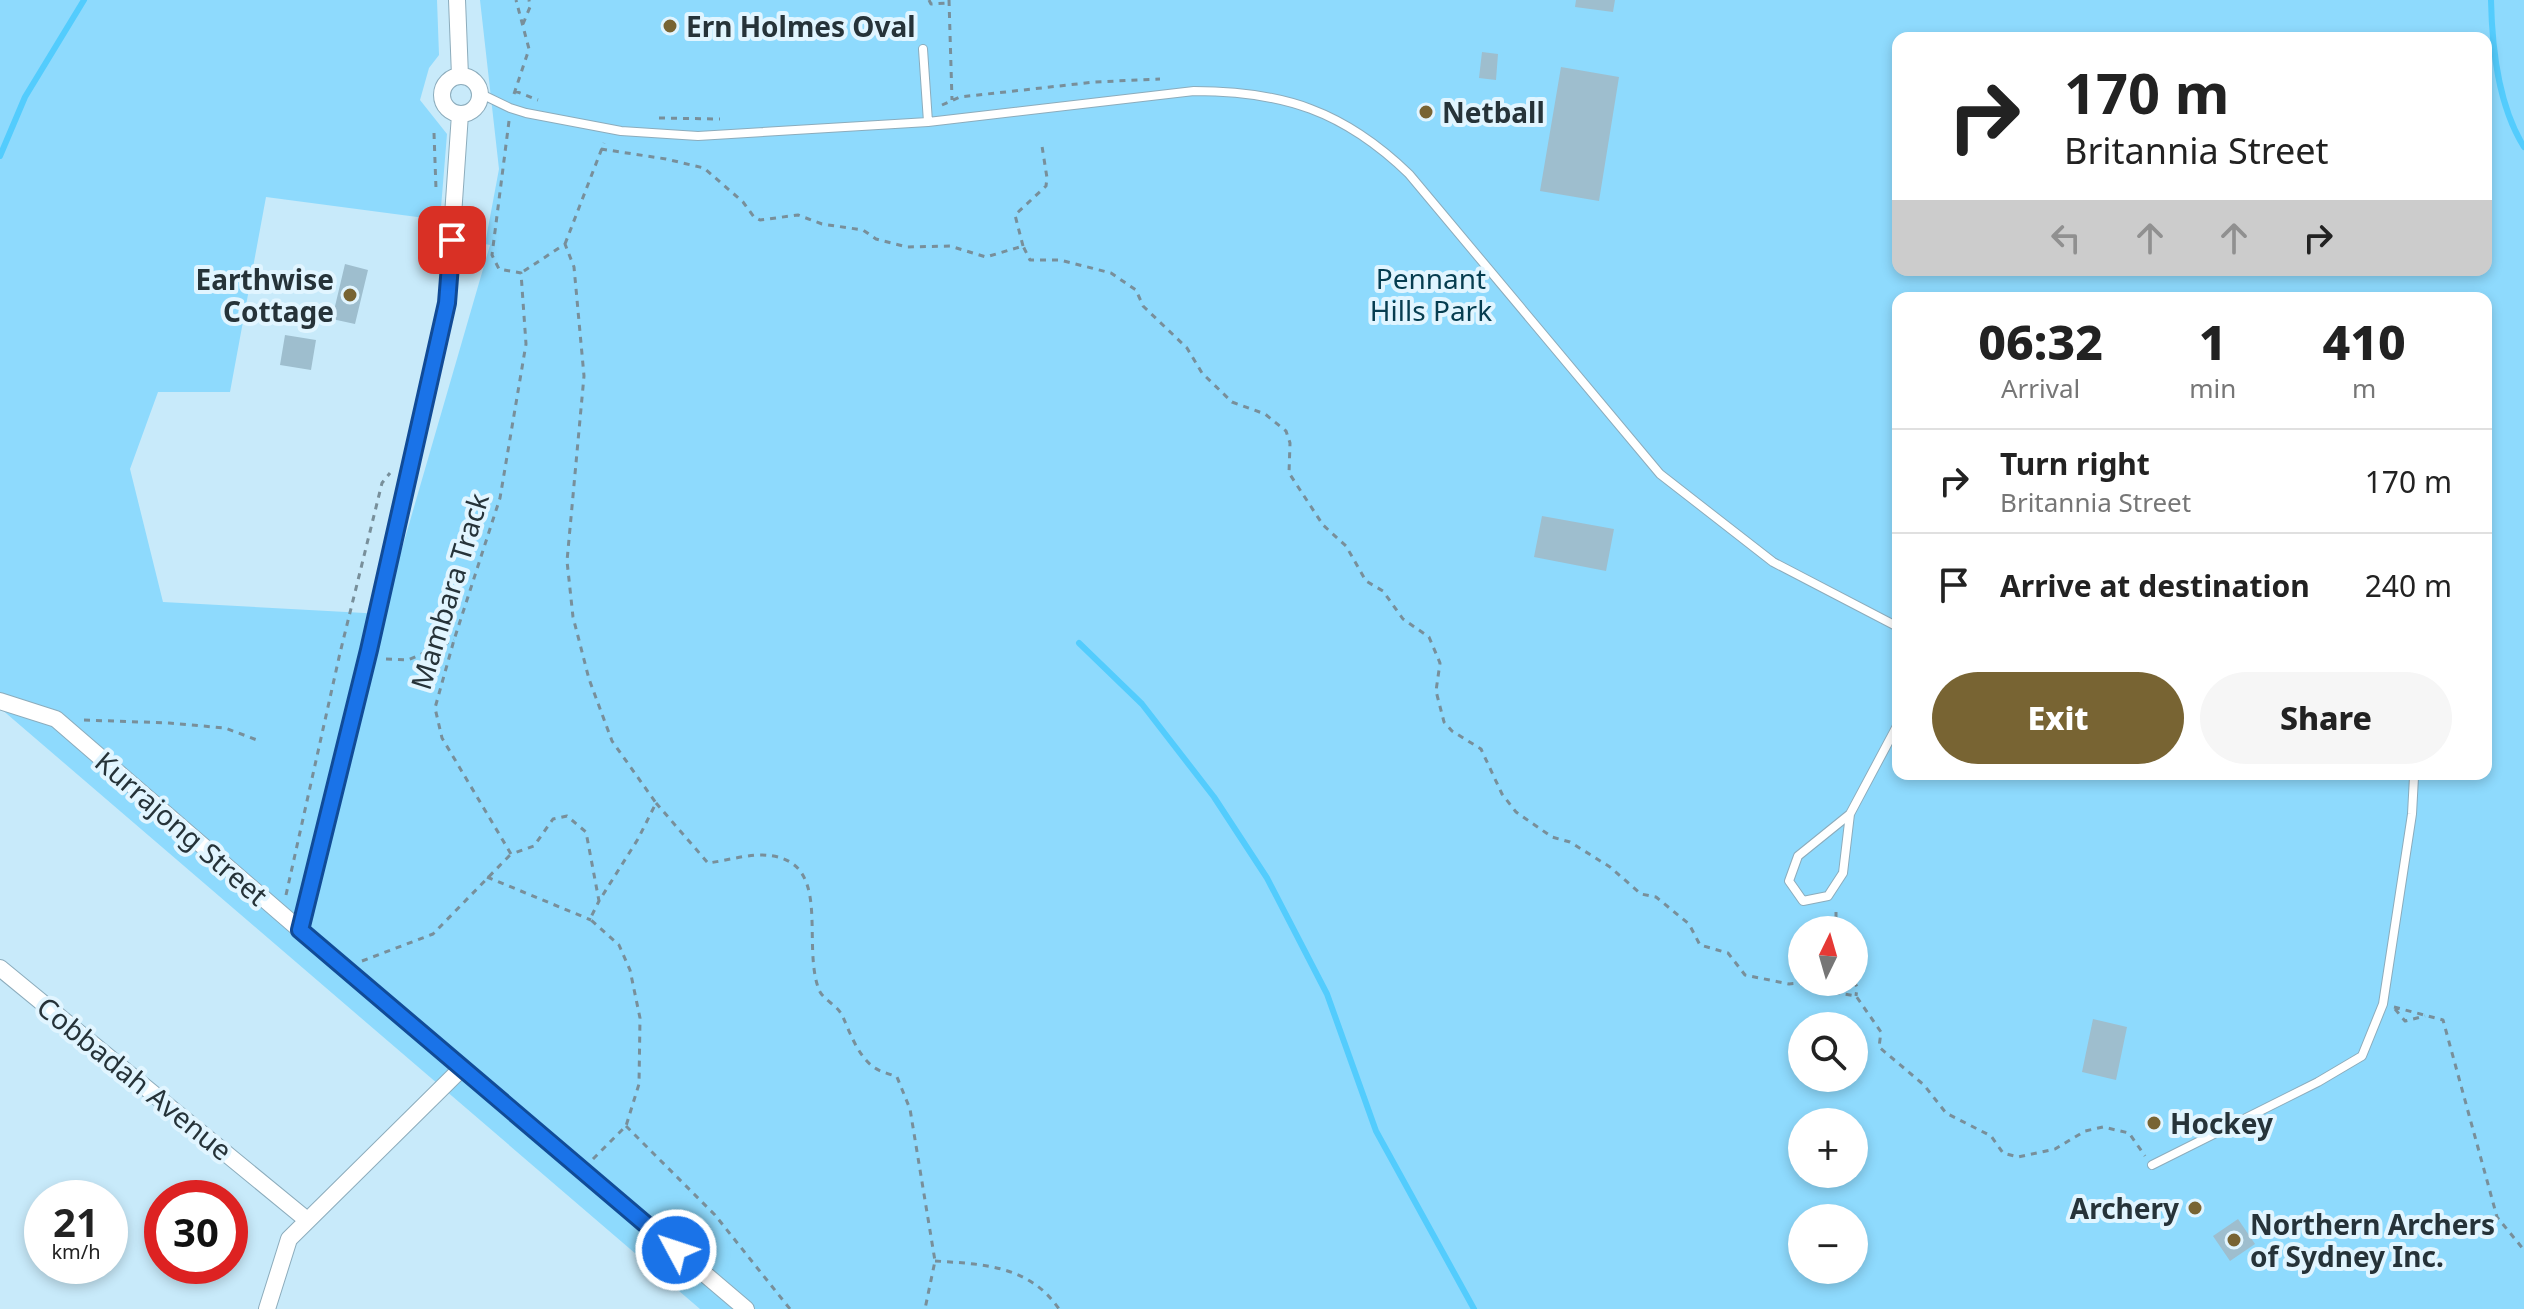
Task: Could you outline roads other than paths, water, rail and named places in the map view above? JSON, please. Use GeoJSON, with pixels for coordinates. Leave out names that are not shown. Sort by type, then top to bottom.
{"type":"FeatureCollection","features":[{"type":"Feature","properties":{"kind":"street"},"geometry":{"type":"LineString","coordinates":[[457,0],[460,76]]}},
{"type":"Feature","properties":{"kind":"street"},"geometry":{"type":"LineString","coordinates":[[460,76],[473,81],[479,93],[477,105],[460,114],[447,108],[442,95],[447,82],[460,76]]}},
{"type":"Feature","properties":{"kind":"street"},"geometry":{"type":"LineString","coordinates":[[300,930],[367,659],[447,303],[460,114]]}},
{"type":"Feature","properties":{"kind":"street","name":"Kurrajong Street"},"geometry":{"type":"LineString","coordinates":[[0,701],[56,719],[746,1309]]}},
{"type":"Feature","properties":{"kind":"street","name":"Cobbadah Avenue"},"geometry":{"type":"LineString","coordinates":[[0,968],[307,1220]]}},
{"type":"Feature","properties":{"kind":"street"},"geometry":{"type":"LineString","coordinates":[[267,1309],[289,1239],[462,1068]]}},
{"type":"Feature","properties":{"kind":"lane"},"geometry":{"type":"LineString","coordinates":[[923,49],[928,122]]}},
{"type":"Feature","properties":{"kind":"lane"},"geometry":{"type":"LineString","coordinates":[[479,93],[510,108],[610,129],[698,136],[928,122],[1194,91],[1264,95],[1330,116],[1385,151],[1409,174],[1660,474],[1773,562],[1892,624]]}},
{"type":"Feature","properties":{"kind":"lane"},"geometry":{"type":"LineString","coordinates":[[1850,814],[1798,856],[1789,881],[1803,901],[1828,896],[1843,873],[1850,814],[1892,735]]}},
{"type":"Feature","properties":{"kind":"lane"},"geometry":{"type":"LineString","coordinates":[[2152,1165],[2318,1082],[2362,1056],[2383,1004],[2412,814],[2414,780]]}},
{"type":"Feature","properties":{"kind":"waterway"},"geometry":{"type":"LineString","coordinates":[[0,156],[25,97],[84,0]]}},
{"type":"Feature","properties":{"kind":"waterway"},"geometry":{"type":"LineString","coordinates":[[2491,0],[2502,95],[2524,147]]}},
{"type":"Feature","properties":{"kind":"waterway"},"geometry":{"type":"LineString","coordinates":[[1079,643],[1142,704],[1214,797],[1267,878],[1327,994],[1376,1131],[1474,1309]]}},
{"type":"Feature","properties":{"kind":"place","name":"Ern Holmes Oval"},"geometry":{"type":"Point","coordinates":[670,26]}},
{"type":"Feature","properties":{"kind":"place","name":"Netball"},"geometry":{"type":"Point","coordinates":[1426,112]}},
{"type":"Feature","properties":{"kind":"place","name":"Earthwise Cottage"},"geometry":{"type":"Point","coordinates":[350,295]}},
{"type":"Feature","properties":{"kind":"place","name":"Hockey"},"geometry":{"type":"Point","coordinates":[2154,1123]}},
{"type":"Feature","properties":{"kind":"place","name":"Archery"},"geometry":{"type":"Point","coordinates":[2195,1208]}},
{"type":"Feature","properties":{"kind":"place","name":"Northern Archers of Sydney Inc."},"geometry":{"type":"Point","coordinates":[2234,1240]}},
{"type":"Feature","properties":{"kind":"park label","name":"Pennant Hills Park"},"geometry":{"type":"Point","coordinates":[1431,294]}}]}
